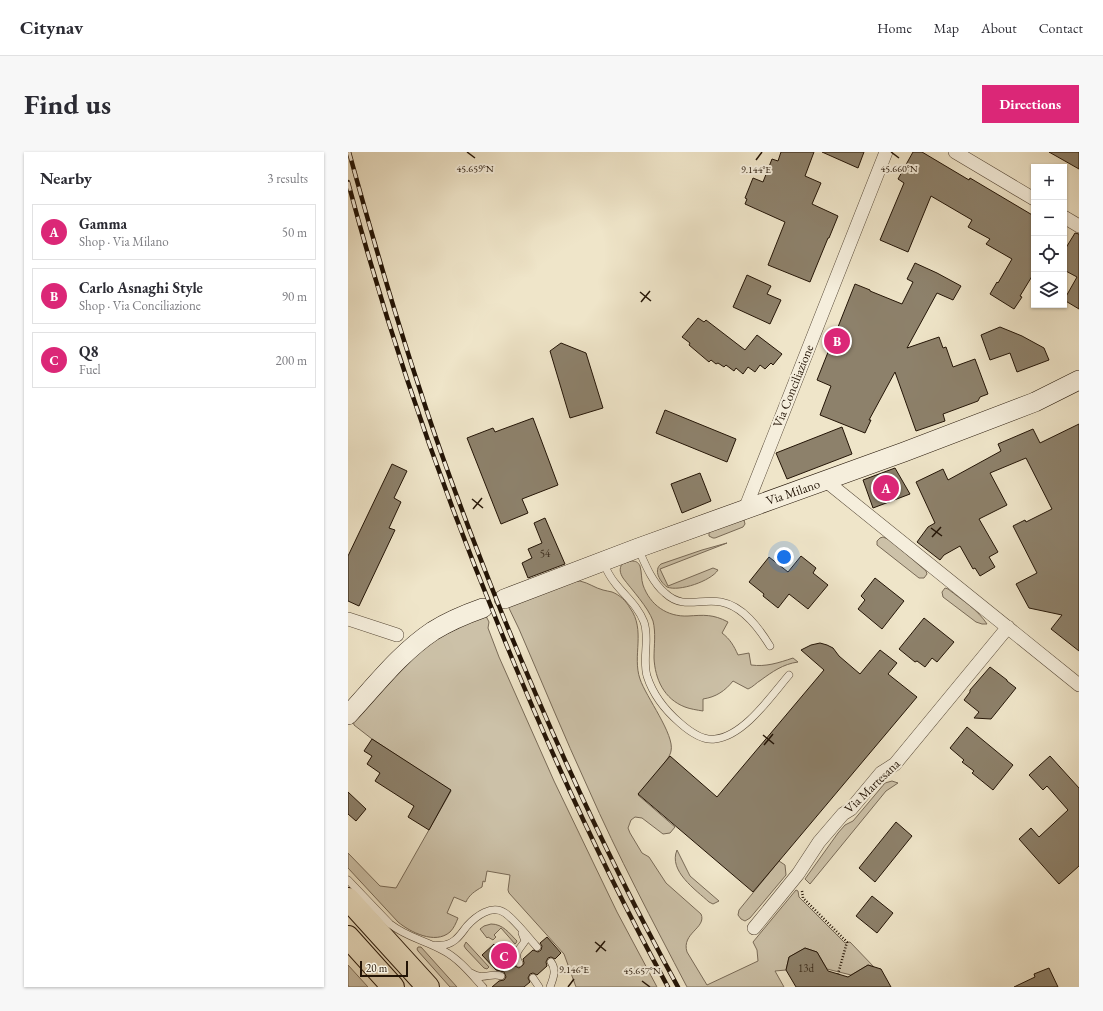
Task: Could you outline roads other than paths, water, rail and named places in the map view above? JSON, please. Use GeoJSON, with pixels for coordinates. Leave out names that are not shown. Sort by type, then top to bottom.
{"type":"FeatureCollection","features":[{"type":"Feature","properties":{"kind":"highway"},"geometry":{"type":"LineString","coordinates":[[348,899],[428,987]]}},
{"type":"Feature","properties":{"kind":"highway"},"geometry":{"type":"LineString","coordinates":[[348,937],[393,987]]}},
{"type":"Feature","properties":{"kind":"street","name":"Via Conciliazione"},"geometry":{"type":"LineString","coordinates":[[745,509],[886,152]]}},
{"type":"Feature","properties":{"kind":"street"},"geometry":{"type":"LineString","coordinates":[[955,152],[1031,197]]}},
{"type":"Feature","properties":{"kind":"street"},"geometry":{"type":"LineString","coordinates":[[1067,219],[1079,226]]}},
{"type":"Feature","properties":{"kind":"street","name":"Via Milano"},"geometry":{"type":"LineString","coordinates":[[504,599],[638,548],[904,452],[1035,402],[1079,380]]}},
{"type":"Feature","properties":{"kind":"street"},"geometry":{"type":"LineString","coordinates":[[826,481],[1079,684]]}},
{"type":"Feature","properties":{"kind":"street"},"geometry":{"type":"LineString","coordinates":[[348,715],[415,644],[446,623],[483,608]]}},
{"type":"Feature","properties":{"kind":"street"},"geometry":{"type":"LineString","coordinates":[[348,619],[397,635]]}},
{"type":"Feature","properties":{"kind":"street","name":"Via Martesana"},"geometry":{"type":"LineString","coordinates":[[754,928],[798,874],[828,831],[843,814],[851,809],[881,773],[895,764],[1008,627]]}},
{"type":"Feature","properties":{"kind":"lane"},"geometry":{"type":"LineString","coordinates":[[638,548],[657,584],[671,598],[679,602],[687,603],[710,601],[722,602],[732,606],[745,614],[755,624],[764,635],[770,646]]}},
{"type":"Feature","properties":{"kind":"lane"},"geometry":{"type":"LineString","coordinates":[[603,562],[614,582],[632,602],[644,621],[647,632],[645,664],[647,676],[654,692],[668,711],[687,729],[700,737],[714,740],[725,737],[737,730],[758,712],[789,675]]}},
{"type":"Feature","properties":{"kind":"lane"},"geometry":{"type":"LineString","coordinates":[[348,880],[396,929],[404,934],[444,951],[465,968],[483,987]]}},
{"type":"Feature","properties":{"kind":"lane"},"geometry":{"type":"LineString","coordinates":[[428,944],[443,945],[451,943],[458,938],[475,919],[484,913],[495,910],[504,913],[537,947]]}},
{"type":"Feature","properties":{"kind":"lane"},"geometry":{"type":"LineString","coordinates":[[518,927],[523,934],[525,941],[516,954],[516,958],[519,963]]}},
{"type":"Feature","properties":{"kind":"lane"},"geometry":{"type":"LineString","coordinates":[[550,987],[554,972],[551,962]]}},
{"type":"Feature","properties":{"kind":"lane"},"geometry":{"type":"LineString","coordinates":[[465,968],[477,976],[483,977],[497,974],[501,976]]}},
{"type":"Feature","properties":{"kind":"lane"},"geometry":{"type":"LineString","coordinates":[[533,978],[539,987]]}},
{"type":"Feature","properties":{"kind":"railway"},"geometry":{"type":"LineString","coordinates":[[349,152],[410,361],[449,474],[490,584],[562,754],[629,895],[678,987]]}},
{"type":"Feature","properties":{"kind":"railway"},"geometry":{"type":"LineString","coordinates":[[348,182],[397,350],[435,461],[476,570],[537,717],[578,808],[621,898],[668,987]]}},
{"type":"Feature","properties":{"kind":"place","name":"Carlo Asnaghi Style"},"geometry":{"type":"Point","coordinates":[837,341]}},
{"type":"Feature","properties":{"kind":"place","name":"Gamma"},"geometry":{"type":"Point","coordinates":[886,488]}},
{"type":"Feature","properties":{"kind":"place","name":"Q8"},"geometry":{"type":"Point","coordinates":[504,956]}}]}
